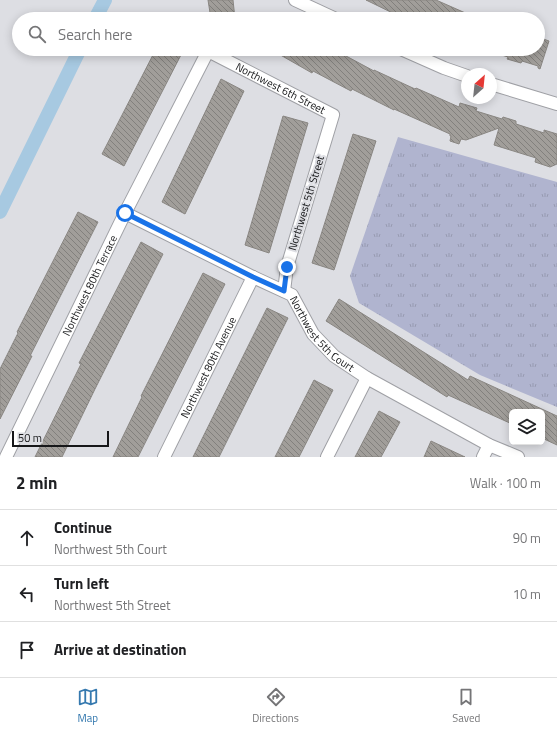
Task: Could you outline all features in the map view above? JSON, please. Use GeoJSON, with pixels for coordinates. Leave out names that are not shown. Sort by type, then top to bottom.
{"type":"FeatureCollection","features":[{"type":"Feature","properties":{"kind":"street"},"geometry":{"type":"LineString","coordinates":[[295,0],[321,12]]}},
{"type":"Feature","properties":{"kind":"street","name":"Northwest 80th Terrace"},"geometry":{"type":"LineString","coordinates":[[6,457],[125,213],[206,56]]}},
{"type":"Feature","properties":{"kind":"street","name":"Northwest 6th Street"},"geometry":{"type":"LineString","coordinates":[[216,56],[333,115]]}},
{"type":"Feature","properties":{"kind":"street"},"geometry":{"type":"LineString","coordinates":[[417,56],[461,74]]}},
{"type":"Feature","properties":{"kind":"street"},"geometry":{"type":"LineString","coordinates":[[497,86],[557,104]]}},
{"type":"Feature","properties":{"kind":"street","name":"Northwest 5th Street"},"geometry":{"type":"LineString","coordinates":[[284,291],[287,267],[333,115]]}},
{"type":"Feature","properties":{"kind":"street","name":"Northwest 5th Court"},"geometry":{"type":"LineString","coordinates":[[125,213],[292,295],[313,334],[334,356],[367,378],[489,445],[518,457]]}},
{"type":"Feature","properties":{"kind":"street","name":"Northwest 80th Avenue"},"geometry":{"type":"LineString","coordinates":[[164,457],[253,277]]}},
{"type":"Feature","properties":{"kind":"street"},"geometry":{"type":"LineString","coordinates":[[327,457],[367,378]]}},
{"type":"Feature","properties":{"kind":"street"},"geometry":{"type":"LineString","coordinates":[[483,457],[489,445]]}},
{"type":"Feature","properties":{"kind":"green space"},"geometry":{"type":"Polygon","coordinates":[[[398,137],[557,182],[557,407],[480,375],[359,303],[350,276],[398,137]]]}},
{"type":"Feature","properties":{"kind":"building"},"geometry":{"type":"Polygon","coordinates":[[[208,0],[233,0],[234,12],[210,12],[208,0]]]}},
{"type":"Feature","properties":{"kind":"building"},"geometry":{"type":"Polygon","coordinates":[[[366,0],[436,0],[463,12],[391,12],[366,0]]]}},
{"type":"Feature","properties":{"kind":"building"},"geometry":{"type":"Polygon","coordinates":[[[545,40],[549,41],[545,53],[545,40]]]}},
{"type":"Feature","properties":{"kind":"building"},"geometry":{"type":"Polygon","coordinates":[[[152,56],[180,56],[124,166],[102,154],[152,56]]]}},
{"type":"Feature","properties":{"kind":"building"},"geometry":{"type":"Polygon","coordinates":[[[282,56],[346,56],[374,71],[459,107],[460,103],[477,108],[476,111],[502,119],[503,117],[516,121],[516,124],[544,133],[544,130],[557,134],[557,164],[550,167],[535,162],[536,158],[494,145],[499,128],[466,140],[461,139],[459,144],[450,141],[450,134],[394,110],[352,89],[351,91],[313,71],[312,73],[282,56]]]}},
{"type":"Feature","properties":{"kind":"building"},"geometry":{"type":"Polygon","coordinates":[[[505,56],[544,56],[540,69],[538,66],[522,61],[521,63],[507,59],[508,57],[505,56]]]}},
{"type":"Feature","properties":{"kind":"building"},"geometry":{"type":"Polygon","coordinates":[[[221,79],[244,91],[185,214],[162,202],[221,79]]]}},
{"type":"Feature","properties":{"kind":"building"},"geometry":{"type":"Polygon","coordinates":[[[283,116],[308,123],[269,253],[245,245],[283,116]]]}},
{"type":"Feature","properties":{"kind":"building"},"geometry":{"type":"Polygon","coordinates":[[[353,134],[376,141],[334,270],[312,263],[353,134]]]}},
{"type":"Feature","properties":{"kind":"building"},"geometry":{"type":"Polygon","coordinates":[[[78,212],[98,222],[0,419],[0,369],[18,333],[17,332],[78,212]]]}},
{"type":"Feature","properties":{"kind":"building"},"geometry":{"type":"Polygon","coordinates":[[[141,242],[163,254],[62,457],[35,457],[81,364],[79,363],[141,242]]]}},
{"type":"Feature","properties":{"kind":"building"},"geometry":{"type":"Polygon","coordinates":[[[203,273],[225,284],[138,457],[113,457],[142,397],[141,396],[203,273]]]}},
{"type":"Feature","properties":{"kind":"building"},"geometry":{"type":"Polygon","coordinates":[[[339,299],[468,380],[470,376],[542,409],[509,409],[509,423],[448,395],[447,397],[326,321],[339,299]]]}},
{"type":"Feature","properties":{"kind":"building"},"geometry":{"type":"Polygon","coordinates":[[[267,308],[288,318],[219,457],[193,457],[267,308]]]}},
{"type":"Feature","properties":{"kind":"building"},"geometry":{"type":"Polygon","coordinates":[[[314,380],[333,390],[299,457],[275,457],[314,380]]]}},
{"type":"Feature","properties":{"kind":"building"},"geometry":{"type":"Polygon","coordinates":[[[545,410],[557,416],[557,445],[545,439],[545,410]]]}},
{"type":"Feature","properties":{"kind":"building"},"geometry":{"type":"Polygon","coordinates":[[[379,411],[400,422],[381,457],[355,457],[379,411]]]}},
{"type":"Feature","properties":{"kind":"building"},"geometry":{"type":"Polygon","coordinates":[[[431,441],[465,457],[424,457],[431,441]]]}},
{"type":"Feature","properties":{"kind":"waterway"},"geometry":{"type":"LineString","coordinates":[[99,12],[105,0]]}},
{"type":"Feature","properties":{"kind":"waterway"},"geometry":{"type":"LineString","coordinates":[[0,212],[77,56]]}},
{"type":"Feature","properties":{"kind":"route"},"geometry":{"type":"LineString","coordinates":[[125,213],[284,291],[287,267]]}}]}
